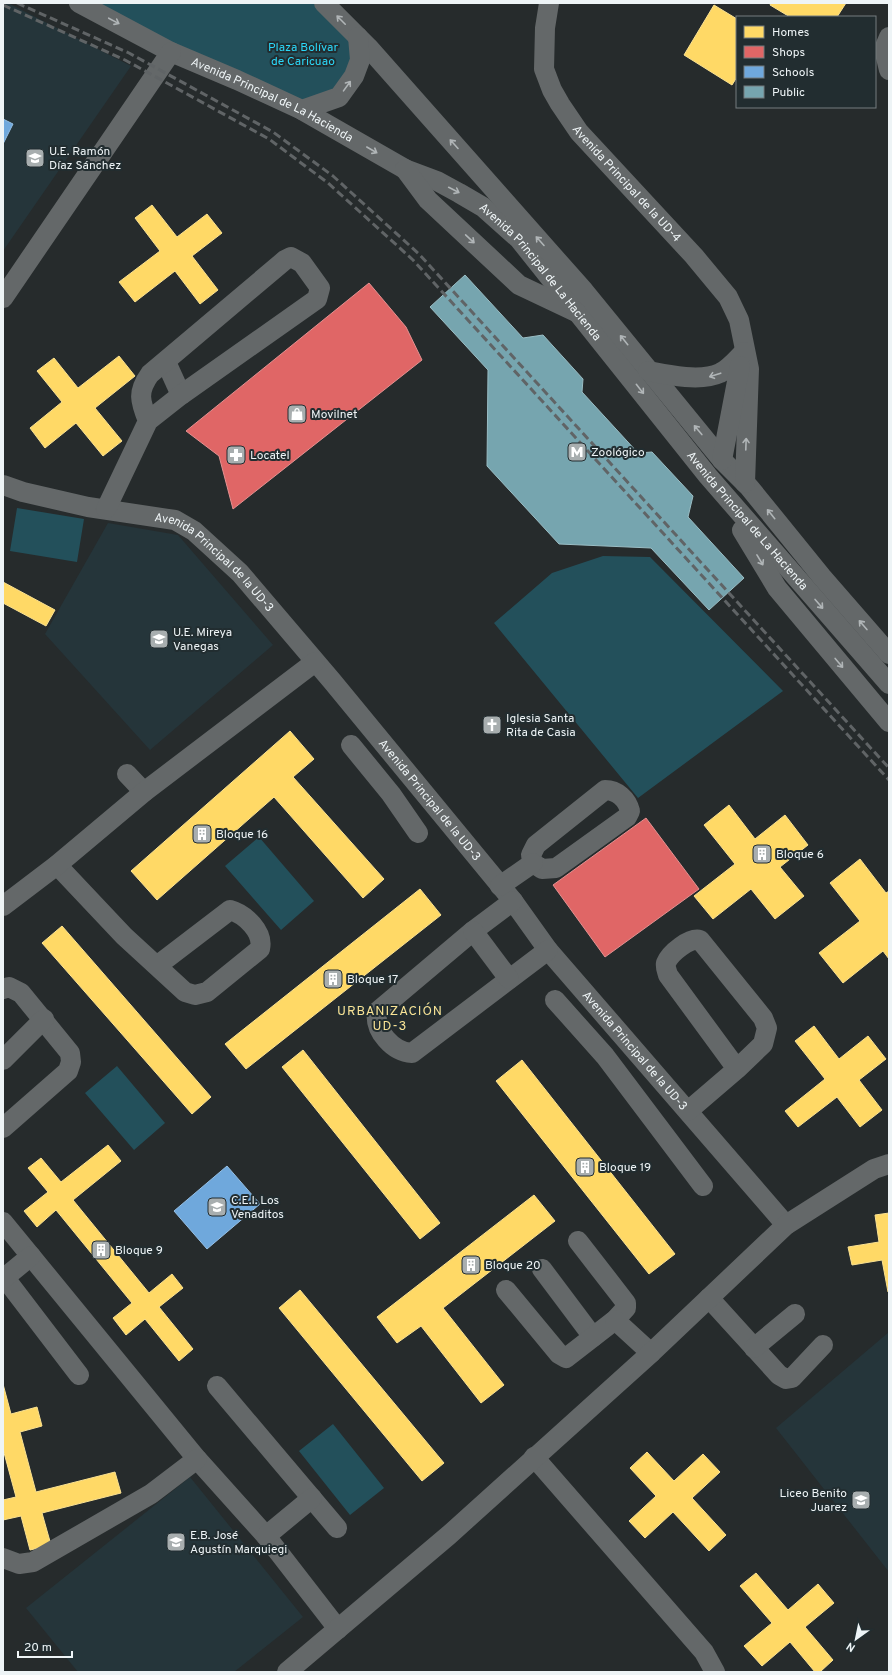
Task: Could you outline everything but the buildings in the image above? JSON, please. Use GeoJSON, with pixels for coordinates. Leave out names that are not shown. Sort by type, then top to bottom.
{"type":"FeatureCollection","features":[{"type":"Feature","properties":{"kind":"street","name":"Avenida Principal de La Hacienda"},"geometry":{"type":"LineString","coordinates":[[79,3],[171,52],[302,110],[406,169],[436,181],[483,208],[519,239],[708,476],[889,684]]}},
{"type":"Feature","properties":{"kind":"street","name":"Avenida Principal de La Hacienda"},"geometry":{"type":"LineString","coordinates":[[324,3],[358,36],[584,292],[722,460],[745,483],[822,577],[889,654]]}},
{"type":"Feature","properties":{"kind":"street","name":"Avenida Principal de la UD-4"},"geometry":{"type":"LineString","coordinates":[[549,3],[545,18],[543,57],[544,69],[552,90],[579,132],[694,256],[728,297],[739,320],[749,369],[745,483]]}},
{"type":"Feature","properties":{"kind":"street"},"geometry":{"type":"LineString","coordinates":[[302,110],[339,97],[354,76],[360,60],[358,36]]}},
{"type":"Feature","properties":{"kind":"street"},"geometry":{"type":"LineString","coordinates":[[889,37],[884,49],[889,70]]}},
{"type":"Feature","properties":{"kind":"street"},"geometry":{"type":"LineString","coordinates":[[3,298],[171,52]]}},
{"type":"Feature","properties":{"kind":"street"},"geometry":{"type":"LineString","coordinates":[[406,169],[428,200],[519,285],[581,315]]}},
{"type":"Feature","properties":{"kind":"street"},"geometry":{"type":"LineString","coordinates":[[106,509],[148,421],[181,395],[317,299],[320,288],[298,260],[291,257],[285,260],[150,374],[142,385],[141,396],[143,408],[148,421]]}},
{"type":"Feature","properties":{"kind":"street"},"geometry":{"type":"LineString","coordinates":[[648,371],[671,375],[709,377],[721,373],[745,351]]}},
{"type":"Feature","properties":{"kind":"street","name":"Avenida Principal de la UD-4"},"geometry":{"type":"LineString","coordinates":[[722,460],[738,375],[745,351]]}},
{"type":"Feature","properties":{"kind":"street"},"geometry":{"type":"LineString","coordinates":[[166,362],[181,395]]}},
{"type":"Feature","properties":{"kind":"street"},"geometry":{"type":"LineString","coordinates":[[708,476],[722,460]]}},
{"type":"Feature","properties":{"kind":"street"},"geometry":{"type":"LineString","coordinates":[[745,483],[730,501],[741,529],[777,588],[889,722]]}},
{"type":"Feature","properties":{"kind":"street","name":"Avenida Principal de la UD-3"},"geometry":{"type":"LineString","coordinates":[[3,485],[23,492],[106,509],[175,520],[194,531],[240,573],[513,901],[548,950],[786,1225]]}},
{"type":"Feature","properties":{"kind":"street"},"geometry":{"type":"LineString","coordinates":[[3,906],[57,865],[144,792],[315,662]]}},
{"type":"Feature","properties":{"kind":"street"},"geometry":{"type":"LineString","coordinates":[[351,745],[391,794],[418,833]]}},
{"type":"Feature","properties":{"kind":"street"},"geometry":{"type":"LineString","coordinates":[[127,774],[144,792]]}},
{"type":"Feature","properties":{"kind":"street"},"geometry":{"type":"LineString","coordinates":[[391,794],[412,779]]}},
{"type":"Feature","properties":{"kind":"street"},"geometry":{"type":"LineString","coordinates":[[605,790],[615,792],[629,807],[630,811],[627,817],[556,868],[542,869],[533,863],[531,855],[536,844],[598,794],[605,790]]}},
{"type":"Feature","properties":{"kind":"street"},"geometry":{"type":"LineString","coordinates":[[500,886],[533,863]]}},
{"type":"Feature","properties":{"kind":"street"},"geometry":{"type":"LineString","coordinates":[[57,865],[124,936],[158,965],[185,992],[196,995],[207,992],[260,949],[262,941],[258,933],[244,917],[237,912],[230,910],[158,965]]}},
{"type":"Feature","properties":{"kind":"street"},"geometry":{"type":"LineString","coordinates":[[513,901],[473,931],[377,1012],[377,1026],[394,1048],[403,1052],[412,1052],[548,950]]}},
{"type":"Feature","properties":{"kind":"street"},"geometry":{"type":"LineString","coordinates":[[473,931],[509,979]]}},
{"type":"Feature","properties":{"kind":"street"},"geometry":{"type":"LineString","coordinates":[[688,1111],[737,1069],[763,1044],[767,1028],[763,1018],[700,940],[691,940],[670,957],[666,963],[668,975],[737,1069]]}},
{"type":"Feature","properties":{"kind":"street"},"geometry":{"type":"LineString","coordinates":[[3,989],[10,987],[21,993],[44,1019],[70,1053],[71,1062],[68,1071],[3,1128]]}},
{"type":"Feature","properties":{"kind":"street"},"geometry":{"type":"LineString","coordinates":[[555,1000],[605,1056],[703,1186]]}},
{"type":"Feature","properties":{"kind":"street"},"geometry":{"type":"LineString","coordinates":[[3,1060],[44,1019]]}},
{"type":"Feature","properties":{"kind":"street"},"geometry":{"type":"LineString","coordinates":[[605,1056],[627,1040]]}},
{"type":"Feature","properties":{"kind":"street"},"geometry":{"type":"LineString","coordinates":[[287,1672],[449,1535],[651,1353],[786,1225],[874,1169],[889,1164]]}},
{"type":"Feature","properties":{"kind":"street"},"geometry":{"type":"LineString","coordinates":[[3,1222],[197,1459],[266,1536],[338,1629]]}},
{"type":"Feature","properties":{"kind":"street"},"geometry":{"type":"LineString","coordinates":[[506,1290],[562,1357],[566,1358],[624,1312],[626,1303],[578,1241]]}},
{"type":"Feature","properties":{"kind":"street"},"geometry":{"type":"LineString","coordinates":[[31,1256],[4,1278],[79,1375]]}},
{"type":"Feature","properties":{"kind":"street"},"geometry":{"type":"LineString","coordinates":[[542,1269],[593,1337]]}},
{"type":"Feature","properties":{"kind":"street"},"geometry":{"type":"LineString","coordinates":[[708,1298],[754,1348],[780,1375],[786,1379],[792,1378],[823,1346]]}},
{"type":"Feature","properties":{"kind":"street"},"geometry":{"type":"LineString","coordinates":[[754,1348],[795,1314]]}},
{"type":"Feature","properties":{"kind":"street"},"geometry":{"type":"LineString","coordinates":[[615,1320],[651,1353]]}},
{"type":"Feature","properties":{"kind":"street"},"geometry":{"type":"LineString","coordinates":[[217,1386],[337,1528]]}},
{"type":"Feature","properties":{"kind":"street"},"geometry":{"type":"LineString","coordinates":[[534,1457],[704,1652],[715,1672]]}},
{"type":"Feature","properties":{"kind":"street"},"geometry":{"type":"LineString","coordinates":[[3,1558],[19,1564],[33,1562],[151,1494],[197,1459]]}},
{"type":"Feature","properties":{"kind":"street"},"geometry":{"type":"LineString","coordinates":[[266,1536],[312,1498]]}},
{"type":"Feature","properties":{"kind":"shaded area","name":"U.E. Ramón Díaz Sánchez"},"geometry":{"type":"Polygon","coordinates":[[[3,3],[8,3],[131,66],[3,251],[3,3]]]}},
{"type":"Feature","properties":{"kind":"shaded area","name":"U.E. Mireya Vanegas"},"geometry":{"type":"Polygon","coordinates":[[[108,523],[178,535],[273,645],[150,750],[45,634],[108,523]]]}},
{"type":"Feature","properties":{"kind":"shaded area","name":"Liceo Benito Juarez"},"geometry":{"type":"Polygon","coordinates":[[[889,1332],[889,1572],[776,1428],[889,1332]]]}},
{"type":"Feature","properties":{"kind":"shaded area","name":"E.B. José Agustín Marquiegi"},"geometry":{"type":"Polygon","coordinates":[[[190,1477],[303,1617],[234,1672],[78,1672],[26,1608],[190,1477]]]}},
{"type":"Feature","properties":{"kind":"green space","name":"Plaza Bolívar de Caricuao"},"geometry":{"type":"Polygon","coordinates":[[[79,3],[324,3],[358,37],[354,76],[302,110],[79,3]]]}},
{"type":"Feature","properties":{"kind":"green space"},"geometry":{"type":"Polygon","coordinates":[[[17,508],[84,519],[77,562],[10,551],[17,508]]]}},
{"type":"Feature","properties":{"kind":"green space"},"geometry":{"type":"Polygon","coordinates":[[[603,556],[650,557],[783,691],[638,798],[494,623],[552,573],[603,556]]]}},
{"type":"Feature","properties":{"kind":"green space"},"geometry":{"type":"Polygon","coordinates":[[[259,837],[314,901],[281,930],[225,866],[259,837]]]}},
{"type":"Feature","properties":{"kind":"green space"},"geometry":{"type":"Polygon","coordinates":[[[117,1066],[165,1123],[134,1150],[85,1093],[117,1066]]]}},
{"type":"Feature","properties":{"kind":"green space"},"geometry":{"type":"Polygon","coordinates":[[[333,1424],[384,1488],[350,1515],[299,1451],[333,1424]]]}},
{"type":"Feature","properties":{"kind":"railway"},"geometry":{"type":"LineString","coordinates":[[17,3],[129,53],[273,132],[333,176],[419,254],[889,768]]}},
{"type":"Feature","properties":{"kind":"railway"},"geometry":{"type":"LineString","coordinates":[[3,5],[125,60],[269,139],[328,183],[413,260],[889,780]]}},
{"type":"Feature","properties":{"kind":"place","name":"U.E. Ramón Díaz Sánchez"},"geometry":{"type":"Point","coordinates":[35,158]}},
{"type":"Feature","properties":{"kind":"place","name":"Movilnet"},"geometry":{"type":"Point","coordinates":[297,414]}},
{"type":"Feature","properties":{"kind":"place","name":"Zoológico"},"geometry":{"type":"Point","coordinates":[577,452]}},
{"type":"Feature","properties":{"kind":"place","name":"Locatel"},"geometry":{"type":"Point","coordinates":[236,455]}},
{"type":"Feature","properties":{"kind":"place","name":"U.E. Mireya Vanegas"},"geometry":{"type":"Point","coordinates":[159,639]}},
{"type":"Feature","properties":{"kind":"place","name":"Iglesia Santa Rita de Casia"},"geometry":{"type":"Point","coordinates":[492,725]}},
{"type":"Feature","properties":{"kind":"place","name":"Bloque 16"},"geometry":{"type":"Point","coordinates":[202,834]}},
{"type":"Feature","properties":{"kind":"place","name":"Bloque 6"},"geometry":{"type":"Point","coordinates":[762,854]}},
{"type":"Feature","properties":{"kind":"place","name":"Bloque 17"},"geometry":{"type":"Point","coordinates":[333,979]}},
{"type":"Feature","properties":{"kind":"place","name":"Bloque 19"},"geometry":{"type":"Point","coordinates":[585,1167]}},
{"type":"Feature","properties":{"kind":"place","name":"C.E.I. Los Venaditos"},"geometry":{"type":"Point","coordinates":[217,1207]}},
{"type":"Feature","properties":{"kind":"place","name":"Bloque 9"},"geometry":{"type":"Point","coordinates":[101,1250]}},
{"type":"Feature","properties":{"kind":"place","name":"Bloque 20"},"geometry":{"type":"Point","coordinates":[471,1265]}},
{"type":"Feature","properties":{"kind":"place","name":"Liceo Benito Juarez"},"geometry":{"type":"Point","coordinates":[861,1500]}},
{"type":"Feature","properties":{"kind":"place","name":"E.B. José Agustín Marquiegi"},"geometry":{"type":"Point","coordinates":[176,1542]}},
{"type":"Feature","properties":{"kind":"district","name":"URBANIZACIÓN UD-3"},"geometry":{"type":"Point","coordinates":[390,1018]}}]}
